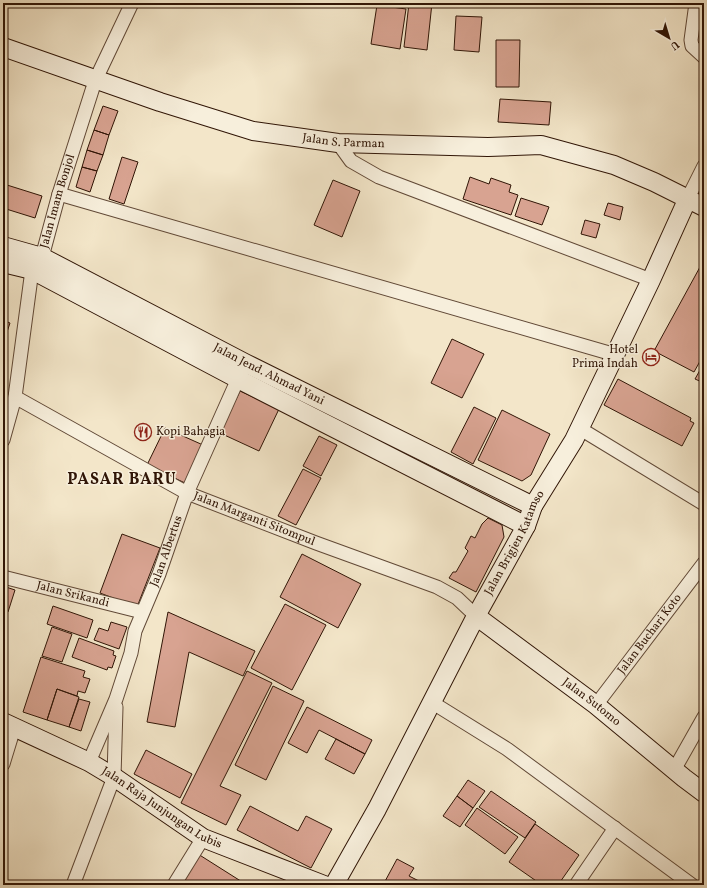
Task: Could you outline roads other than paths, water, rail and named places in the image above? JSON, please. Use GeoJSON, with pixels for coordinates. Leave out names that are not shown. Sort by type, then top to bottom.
{"type":"FeatureCollection","features":[{"type":"Feature","properties":{"kind":"street","name":"Jalan Imam Bonjol"},"geometry":{"type":"LineString","coordinates":[[3,440],[15,398],[37,264],[95,80],[132,3]]}},
{"type":"Feature","properties":{"kind":"street"},"geometry":{"type":"LineString","coordinates":[[696,3],[691,40],[695,51],[704,57]]}},
{"type":"Feature","properties":{"kind":"street","name":"Jalan S. Parman"},"geometry":{"type":"LineString","coordinates":[[3,47],[95,80],[253,131],[338,143],[488,147],[541,145],[614,166],[688,198],[704,207]]}},
{"type":"Feature","properties":{"kind":"street"},"geometry":{"type":"LineString","coordinates":[[338,143],[351,161],[379,177],[651,280]]}},
{"type":"Feature","properties":{"kind":"street"},"geometry":{"type":"LineString","coordinates":[[688,198],[704,166]]}},
{"type":"Feature","properties":{"kind":"street"},"geometry":{"type":"LineString","coordinates":[[59,194],[616,355]]}},
{"type":"Feature","properties":{"kind":"street","name":"Jalan Brigjen Katamso"},"geometry":{"type":"LineString","coordinates":[[334,885],[377,809],[476,616],[526,526],[533,506],[574,440],[616,355],[688,198]]}},
{"type":"Feature","properties":{"kind":"street","name":"Jalan Jend. Ahmad Yani"},"geometry":{"type":"LineString","coordinates":[[3,246],[238,379],[526,526]]}},
{"type":"Feature","properties":{"kind":"street","name":"Jalan Jend. Ahmad Yani"},"geometry":{"type":"LineString","coordinates":[[3,263],[37,264],[245,363],[533,506]]}},
{"type":"Feature","properties":{"kind":"street","name":"Jalan Albertus"},"geometry":{"type":"LineString","coordinates":[[89,762],[116,699],[142,612],[159,574],[187,493],[245,363]]}},
{"type":"Feature","properties":{"kind":"street","name":"Jalan Marganti Sitompul"},"geometry":{"type":"LineString","coordinates":[[15,398],[187,493],[316,543],[437,587],[457,598],[476,616]]}},
{"type":"Feature","properties":{"kind":"street"},"geometry":{"type":"LineString","coordinates":[[579,428],[704,504]]}},
{"type":"Feature","properties":{"kind":"street","name":"Jalan Buchari Koto"},"geometry":{"type":"LineString","coordinates":[[596,705],[704,563]]}},
{"type":"Feature","properties":{"kind":"street","name":"Jalan Srikandi"},"geometry":{"type":"LineString","coordinates":[[3,577],[142,612]]}},
{"type":"Feature","properties":{"kind":"street","name":"Jalan Sutomo"},"geometry":{"type":"LineString","coordinates":[[476,616],[596,705],[704,793]]}},
{"type":"Feature","properties":{"kind":"street","name":"Jalan Albertus"},"geometry":{"type":"LineString","coordinates":[[73,885],[114,777],[116,699]]}},
{"type":"Feature","properties":{"kind":"street"},"geometry":{"type":"LineString","coordinates":[[432,703],[507,749],[692,885]]}},
{"type":"Feature","properties":{"kind":"street"},"geometry":{"type":"LineString","coordinates":[[674,770],[704,717]]}},
{"type":"Feature","properties":{"kind":"street"},"geometry":{"type":"LineString","coordinates":[[3,764],[9,725]]}},
{"type":"Feature","properties":{"kind":"street","name":"Jalan Raja Junjungan Lubis"},"geometry":{"type":"LineString","coordinates":[[9,725],[89,762],[114,777],[203,838],[324,885]]}},
{"type":"Feature","properties":{"kind":"street"},"geometry":{"type":"LineString","coordinates":[[576,885],[615,828]]}},
{"type":"Feature","properties":{"kind":"street"},"geometry":{"type":"LineString","coordinates":[[174,885],[203,838]]}},
{"type":"Feature","properties":{"kind":"place","name":"Hotel Prima Indah"},"geometry":{"type":"Point","coordinates":[651,357]}},
{"type":"Feature","properties":{"kind":"place","name":"Kopi Bahagia"},"geometry":{"type":"Point","coordinates":[143,432]}},
{"type":"Feature","properties":{"kind":"district","name":"PASAR BARU"},"geometry":{"type":"Point","coordinates":[122,480]}}]}
